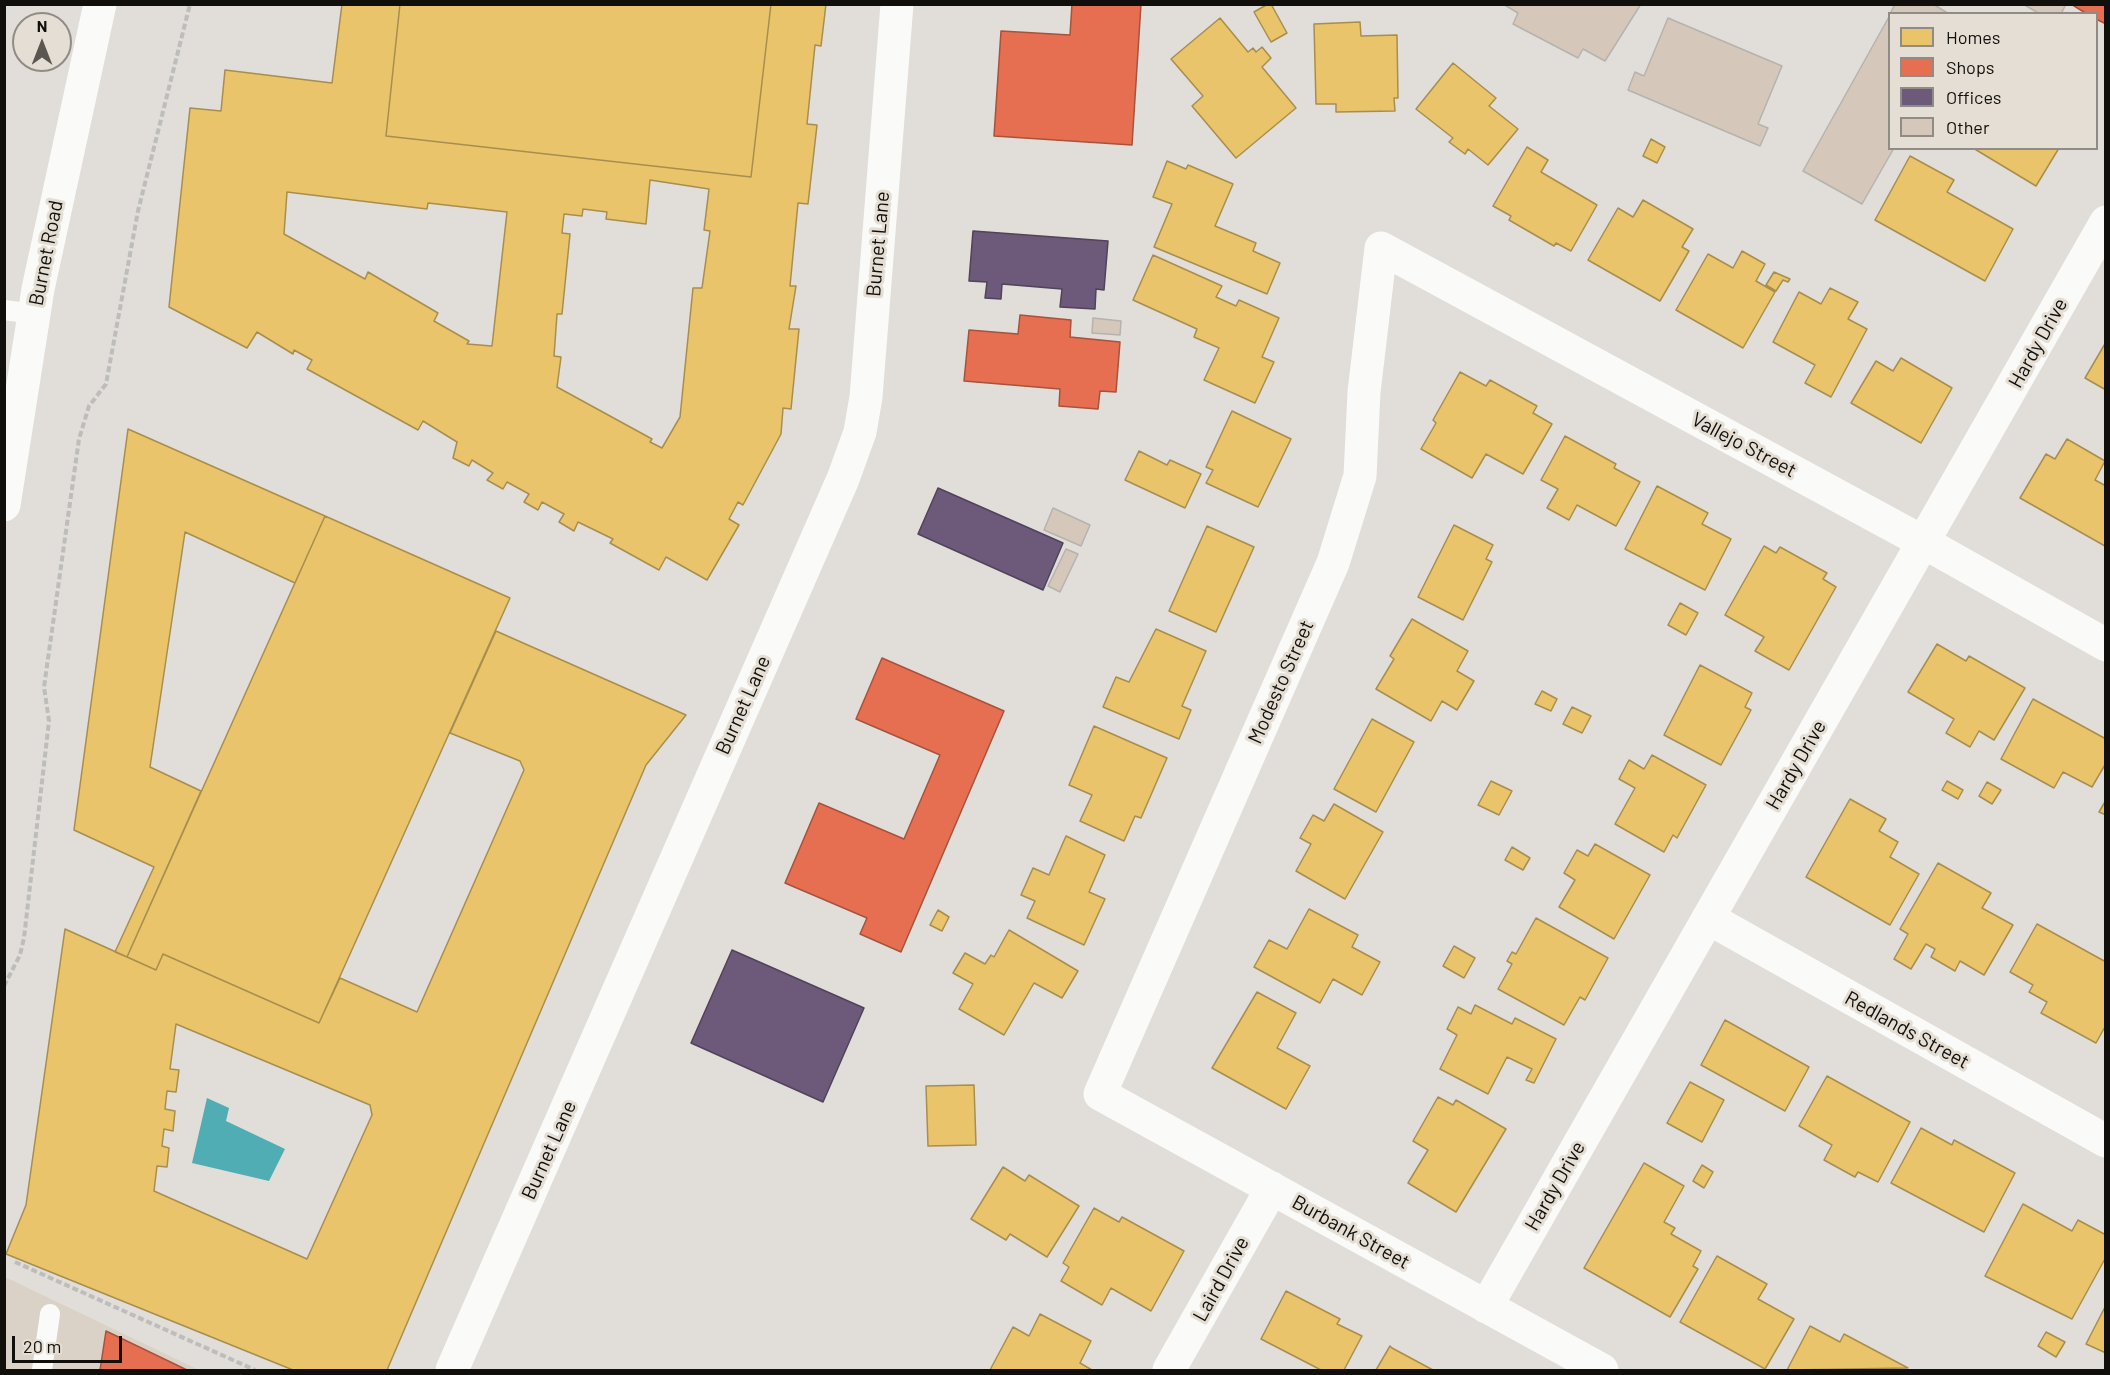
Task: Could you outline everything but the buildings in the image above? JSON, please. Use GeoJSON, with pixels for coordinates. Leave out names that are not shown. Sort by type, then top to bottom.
{"type":"FeatureCollection","features":[{"type":"Feature","properties":{"kind":"street","name":"Burnet Road"},"geometry":{"type":"LineString","coordinates":[[4,505],[19,312],[100,4]]}},
{"type":"Feature","properties":{"kind":"street","name":"Burnet Lane"},"geometry":{"type":"LineString","coordinates":[[452,1371],[843,479],[860,432],[866,397],[897,4]]}},
{"type":"Feature","properties":{"kind":"street","name":"Hardy Drive"},"geometry":{"type":"LineString","coordinates":[[1486,1306],[1925,543],[2106,222]]}},
{"type":"Feature","properties":{"kind":"street","name":"Vallejo Street"},"geometry":{"type":"LineString","coordinates":[[1381,248],[1925,543],[2106,645]]}},
{"type":"Feature","properties":{"kind":"street","name":"Modesto Street"},"geometry":{"type":"LineString","coordinates":[[1100,1094],[1333,563],[1360,476],[1364,392],[1381,248]]}},
{"type":"Feature","properties":{"kind":"street","name":"Redlands Street"},"geometry":{"type":"LineString","coordinates":[[1708,918],[2106,1141]]}},
{"type":"Feature","properties":{"kind":"street","name":"Burbank Street"},"geometry":{"type":"LineString","coordinates":[[1100,1094],[1602,1371]]}},
{"type":"Feature","properties":{"kind":"street","name":"Laird Drive"},"geometry":{"type":"LineString","coordinates":[[1169,1371],[1272,1188]]}},
{"type":"Feature","properties":{"kind":"lane"},"geometry":{"type":"LineString","coordinates":[[42,1371],[50,1314]]}},
{"type":"Feature","properties":{"kind":"path"},"geometry":{"type":"LineString","coordinates":[[4,986],[22,947],[50,721],[44,687],[79,439],[89,406],[106,384],[138,211],[190,4]]}},
{"type":"Feature","properties":{"kind":"path"},"geometry":{"type":"LineString","coordinates":[[15,1262],[255,1371]]}},
{"type":"Feature","properties":{"kind":"shaded area"},"geometry":{"type":"Polygon","coordinates":[[[5,1277],[199,1370],[5,1370],[5,1277]]]}},
{"type":"Feature","properties":{"kind":"water"},"geometry":{"type":"Polygon","coordinates":[[[207,1098],[229,1108],[226,1121],[285,1149],[269,1181],[192,1163],[207,1098]]]}}]}
